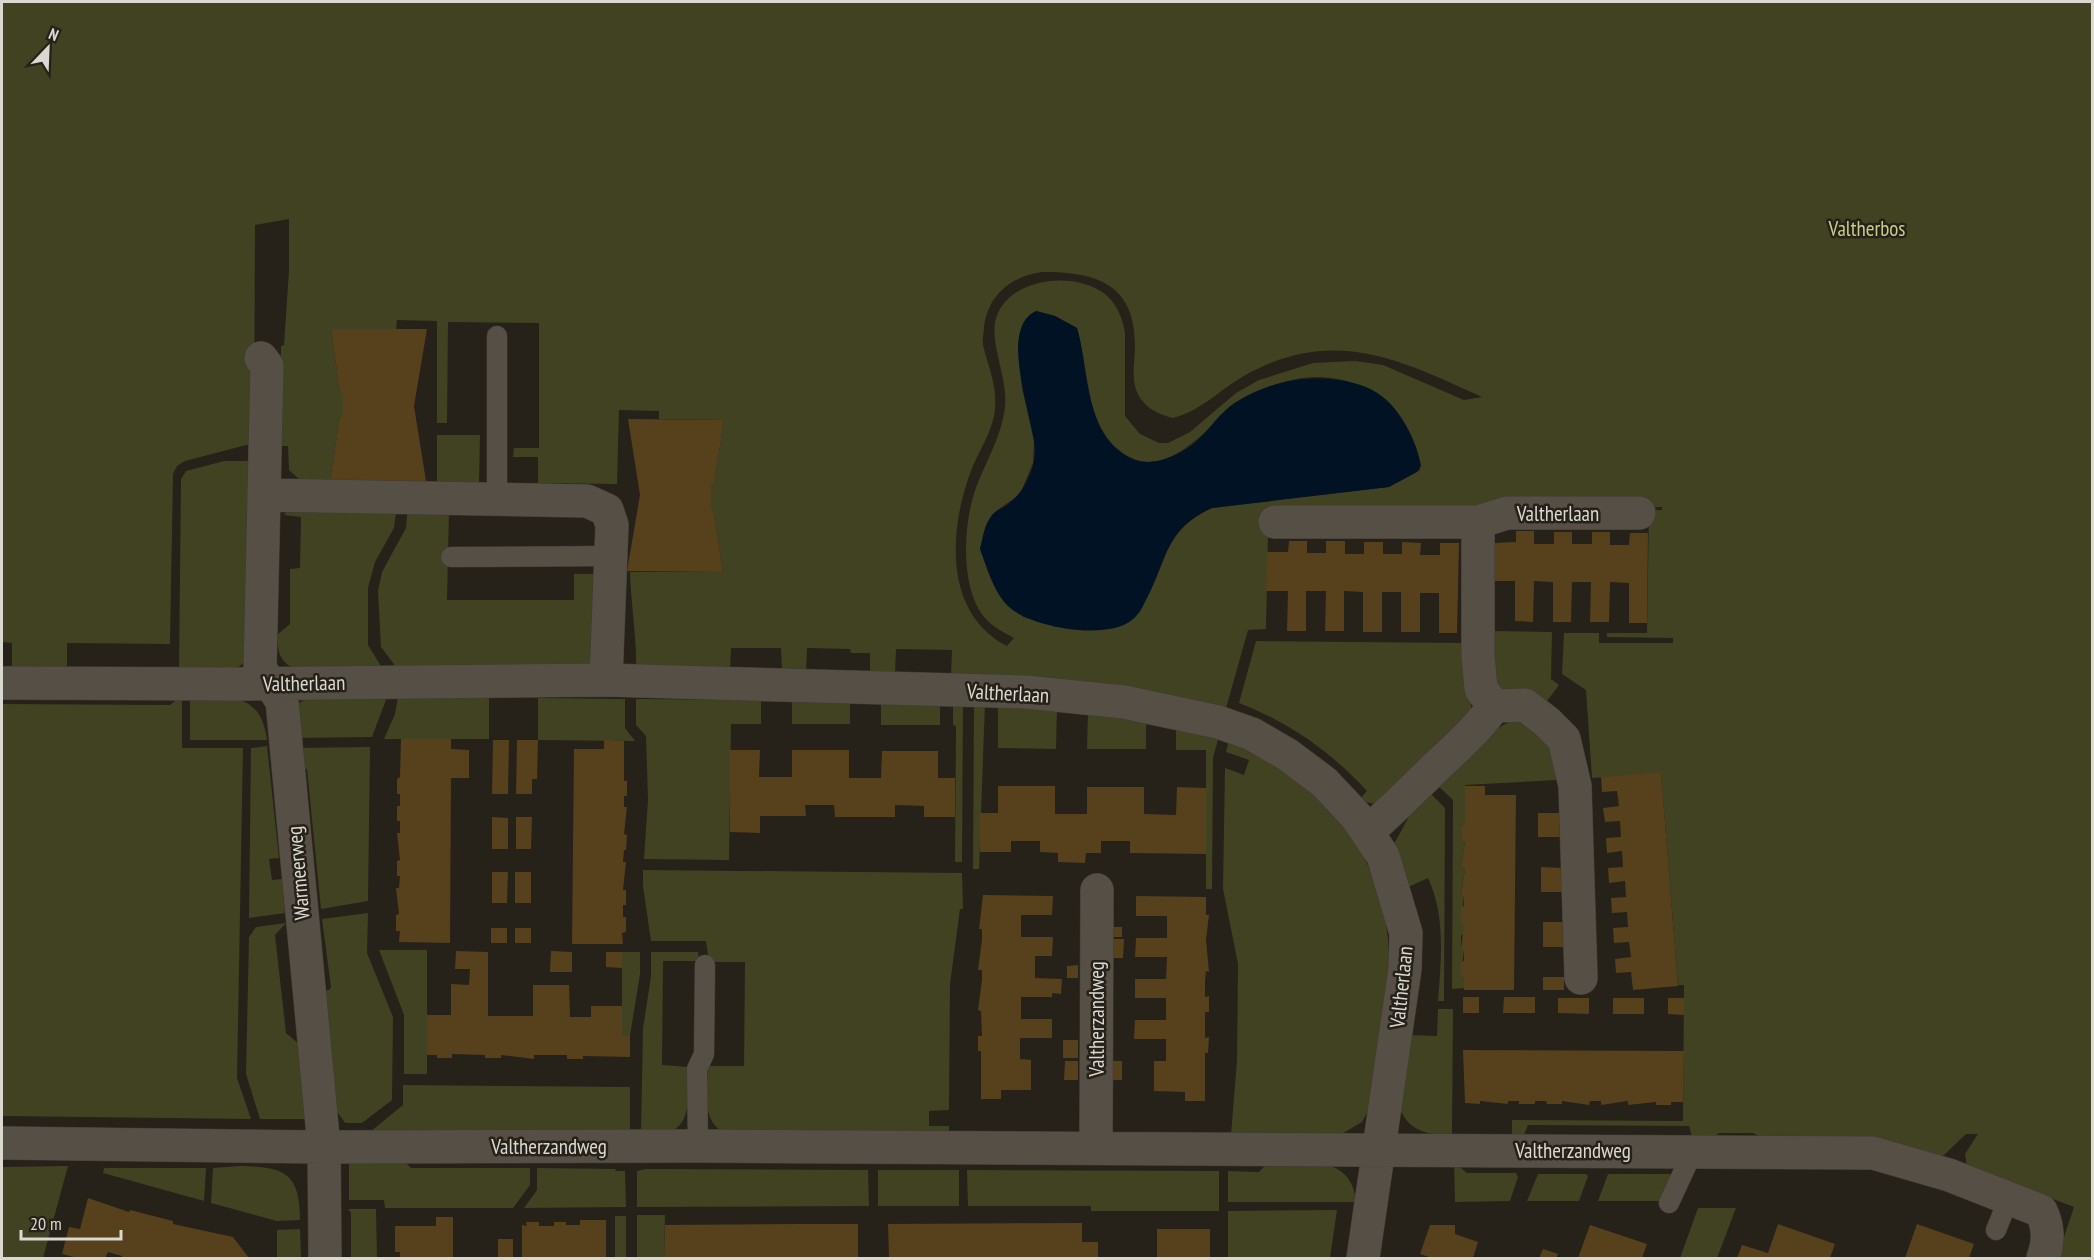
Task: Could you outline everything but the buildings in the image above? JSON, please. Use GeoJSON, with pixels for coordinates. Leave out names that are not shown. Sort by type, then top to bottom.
{"type":"FeatureCollection","features":[{"type":"Feature","properties":{"kind":"street","name":"Warmeerweg"},"geometry":{"type":"LineString","coordinates":[[261,358],[267,366],[260,669],[282,701],[324,1147],[325,1258]]}},
{"type":"Feature","properties":{"kind":"street"},"geometry":{"type":"LineString","coordinates":[[265,495],[587,501],[607,510],[612,525],[606,680]]}},
{"type":"Feature","properties":{"kind":"street","name":"Valtherlaan"},"geometry":{"type":"LineString","coordinates":[[1275,522],[1478,522],[1507,513],[1639,513]]}},
{"type":"Feature","properties":{"kind":"street"},"geometry":{"type":"LineString","coordinates":[[1478,522],[1478,655],[1481,689],[1494,706]]}},
{"type":"Feature","properties":{"kind":"street","name":"Valtherlaan"},"geometry":{"type":"LineString","coordinates":[[2,683],[272,684],[606,680],[1026,692],[1124,702],[1218,722],[1252,734],[1288,754],[1324,782],[1367,832],[1383,856],[1406,933],[1405,969],[1363,1258]]}},
{"type":"Feature","properties":{"kind":"street"},"geometry":{"type":"LineString","coordinates":[[1494,706],[1525,705],[1564,739],[1575,786],[1581,978]]}},
{"type":"Feature","properties":{"kind":"street"},"geometry":{"type":"LineString","coordinates":[[1367,832],[1402,804],[1436,767],[1476,731],[1494,706]]}},
{"type":"Feature","properties":{"kind":"street","name":"Valtherzandweg"},"geometry":{"type":"LineString","coordinates":[[1096,1148],[1097,890]]}},
{"type":"Feature","properties":{"kind":"street","name":"Valtherzandweg"},"geometry":{"type":"LineString","coordinates":[[2,1143],[324,1147],[698,1146],[1873,1153],[1949,1175],[2040,1211],[2048,1225],[2047,1248],[2043,1258]]}},
{"type":"Feature","properties":{"kind":"lane"},"geometry":{"type":"LineString","coordinates":[[497,336],[497,500]]}},
{"type":"Feature","properties":{"kind":"lane"},"geometry":{"type":"LineString","coordinates":[[451,557],[610,556]]}},
{"type":"Feature","properties":{"kind":"lane"},"geometry":{"type":"LineString","coordinates":[[698,1146],[698,1068],[704,1054],[705,965]]}},
{"type":"Feature","properties":{"kind":"lane"},"geometry":{"type":"LineString","coordinates":[[1669,1203],[1693,1151]]}},
{"type":"Feature","properties":{"kind":"lane"},"geometry":{"type":"LineString","coordinates":[[1996,1230],[2009,1198]]}},
{"type":"Feature","properties":{"kind":"green space","name":"Valtherbos"},"geometry":{"type":"Polygon","coordinates":[[[2,2],[2092,2],[2092,1258],[2057,1258],[2074,1207],[1967,1166],[1965,1154],[1978,1134],[1966,1134],[1944,1155],[1933,1158],[1761,1137],[1753,1133],[1719,1133],[1715,1136],[1692,1137],[1689,1126],[1528,1125],[1524,1135],[1512,1135],[1512,1120],[1683,1121],[1684,985],[1678,985],[1661,773],[1592,778],[1586,690],[1562,674],[1564,633],[1599,633],[1599,643],[1673,643],[1673,638],[1607,637],[1607,633],[1647,633],[1649,510],[1662,510],[1662,507],[1440,514],[1268,533],[1266,629],[1248,630],[1225,712],[951,675],[952,650],[896,649],[895,674],[870,674],[870,653],[851,653],[850,649],[807,648],[806,674],[782,673],[781,648],[731,648],[730,673],[636,672],[630,572],[723,572],[713,508],[711,508],[711,484],[714,483],[724,420],[659,419],[659,411],[619,410],[617,484],[538,483],[538,457],[513,457],[514,448],[539,448],[539,323],[448,322],[447,423],[437,423],[437,321],[397,320],[396,329],[331,329],[340,393],[343,393],[343,417],[340,417],[330,481],[300,480],[289,470],[288,446],[280,446],[281,346],[284,345],[289,270],[289,219],[255,225],[254,443],[185,461],[177,466],[173,474],[170,644],[67,643],[67,668],[12,668],[12,643],[2,642],[2,2]],[[1042,272],[1020,278],[1003,289],[990,305],[986,316],[983,343],[993,380],[994,416],[971,471],[958,518],[957,568],[962,591],[971,613],[986,631],[1007,646],[1014,638],[985,618],[971,591],[966,538],[975,491],[997,439],[1005,406],[1005,394],[994,334],[995,323],[1006,301],[1017,292],[1031,285],[1063,280],[1093,287],[1113,302],[1123,322],[1125,333],[1125,416],[1140,434],[1159,443],[1168,443],[1190,432],[1236,393],[1259,380],[1313,363],[1355,361],[1383,365],[1464,400],[1482,397],[1397,361],[1369,354],[1341,351],[1312,352],[1282,359],[1251,372],[1204,404],[1184,414],[1173,418],[1162,415],[1143,402],[1135,387],[1133,325],[1128,308],[1120,295],[1109,285],[1095,279],[1079,275],[1042,272]],[[1036,311],[1024,322],[1018,344],[1022,388],[1034,441],[1033,463],[1020,494],[996,511],[986,525],[980,549],[994,584],[1023,617],[1056,627],[1138,614],[1173,540],[1195,517],[1212,508],[1388,487],[1420,470],[1409,433],[1395,408],[1388,401],[1364,387],[1324,377],[1308,377],[1278,383],[1258,391],[1240,402],[1187,447],[1169,458],[1150,462],[1130,457],[1109,441],[1094,416],[1077,328],[1055,316],[1036,311]]]}},
{"type":"Feature","properties":{"kind":"green space"},"geometry":{"type":"Polygon","coordinates":[[[437,435],[480,435],[479,483],[437,482],[437,435]]]}},
{"type":"Feature","properties":{"kind":"green space"},"geometry":{"type":"Polygon","coordinates":[[[224,461],[254,461],[246,661],[236,669],[179,670],[181,479],[186,471],[224,461]]]}},
{"type":"Feature","properties":{"kind":"green space"},"geometry":{"type":"Polygon","coordinates":[[[397,506],[394,528],[375,562],[368,588],[368,645],[384,671],[291,667],[279,653],[278,634],[290,624],[290,569],[300,568],[301,517],[284,515],[289,509],[397,506]]]}},
{"type":"Feature","properties":{"kind":"green space"},"geometry":{"type":"Polygon","coordinates":[[[408,506],[449,510],[447,600],[574,600],[574,574],[602,574],[601,648],[589,669],[399,671],[381,647],[378,591],[382,572],[406,528],[408,506]]]}},
{"type":"Feature","properties":{"kind":"green space"},"geometry":{"type":"Polygon","coordinates":[[[1487,631],[1552,632],[1551,679],[1559,685],[1547,701],[1502,691],[1495,684],[1487,631]]]}},
{"type":"Feature","properties":{"kind":"green space"},"geometry":{"type":"Polygon","coordinates":[[[1256,641],[1464,643],[1472,713],[1378,805],[1359,800],[1367,791],[1339,763],[1292,729],[1239,703],[1256,641]]]}},
{"type":"Feature","properties":{"kind":"green space"},"geometry":{"type":"Polygon","coordinates":[[[182,695],[182,748],[243,748],[237,1078],[251,1119],[2,1116],[2,704],[170,705],[182,695]]]}},
{"type":"Feature","properties":{"kind":"green space"},"geometry":{"type":"Polygon","coordinates":[[[190,695],[230,697],[250,705],[264,724],[267,740],[190,740],[190,695]]]}},
{"type":"Feature","properties":{"kind":"green space"},"geometry":{"type":"Polygon","coordinates":[[[387,697],[372,737],[292,738],[298,704],[304,700],[387,697]]]}},
{"type":"Feature","properties":{"kind":"green space"},"geometry":{"type":"Polygon","coordinates":[[[398,697],[489,698],[489,739],[384,739],[395,714],[398,697]]]}},
{"type":"Feature","properties":{"kind":"green space"},"geometry":{"type":"Polygon","coordinates":[[[538,698],[625,699],[625,728],[635,741],[538,740],[538,698]]]}},
{"type":"Feature","properties":{"kind":"green space"},"geometry":{"type":"Polygon","coordinates":[[[636,699],[761,700],[761,724],[731,724],[729,860],[644,859],[648,800],[646,736],[636,725],[636,699]]]}},
{"type":"Feature","properties":{"kind":"green space"},"geometry":{"type":"Polygon","coordinates":[[[792,699],[850,700],[850,724],[792,724],[792,699]]]}},
{"type":"Feature","properties":{"kind":"green space"},"geometry":{"type":"Polygon","coordinates":[[[881,700],[940,701],[940,725],[881,725],[881,700]]]}},
{"type":"Feature","properties":{"kind":"green space"},"geometry":{"type":"Polygon","coordinates":[[[953,701],[963,701],[962,862],[955,862],[956,726],[953,725],[953,701]]]}},
{"type":"Feature","properties":{"kind":"green space"},"geometry":{"type":"Polygon","coordinates":[[[974,702],[985,703],[979,869],[973,869],[974,702]]]}},
{"type":"Feature","properties":{"kind":"green space"},"geometry":{"type":"Polygon","coordinates":[[[998,703],[1057,708],[1056,749],[998,748],[998,703]]]}},
{"type":"Feature","properties":{"kind":"green space"},"geometry":{"type":"Polygon","coordinates":[[[1088,712],[1146,721],[1146,749],[1087,749],[1088,712]]]}},
{"type":"Feature","properties":{"kind":"green space"},"geometry":{"type":"Polygon","coordinates":[[[1516,719],[1550,728],[1557,780],[1465,785],[1465,826],[1462,826],[1462,841],[1465,841],[1461,868],[1465,869],[1461,895],[1464,896],[1461,923],[1464,923],[1464,935],[1461,935],[1461,950],[1464,950],[1461,977],[1464,978],[1464,988],[1452,989],[1453,800],[1436,784],[1484,739],[1516,719]]]}},
{"type":"Feature","properties":{"kind":"green space"},"geometry":{"type":"Polygon","coordinates":[[[1176,727],[1219,736],[1213,758],[1212,889],[1206,889],[1206,750],[1176,750],[1176,727]]]}},
{"type":"Feature","properties":{"kind":"green space"},"geometry":{"type":"Polygon","coordinates":[[[1229,739],[1264,758],[1295,779],[1323,803],[1347,830],[1366,861],[1379,894],[1387,931],[1389,972],[1381,1040],[1370,1107],[1362,1122],[1340,1135],[1231,1135],[1237,1060],[1238,964],[1223,889],[1225,768],[1244,775],[1249,760],[1226,752],[1229,739]]]}},
{"type":"Feature","properties":{"kind":"green space"},"geometry":{"type":"Polygon","coordinates":[[[267,746],[279,858],[269,859],[272,880],[282,879],[285,913],[249,918],[251,748],[267,746]]]}},
{"type":"Feature","properties":{"kind":"green space"},"geometry":{"type":"Polygon","coordinates":[[[370,747],[368,901],[321,909],[307,769],[296,768],[293,748],[370,747]]]}},
{"type":"Feature","properties":{"kind":"green space"},"geometry":{"type":"Polygon","coordinates":[[[1429,792],[1445,808],[1444,1001],[1438,1001],[1441,939],[1434,893],[1428,878],[1404,889],[1394,844],[1413,809],[1429,792]]]}},
{"type":"Feature","properties":{"kind":"green space"},"geometry":{"type":"Polygon","coordinates":[[[643,870],[962,873],[963,909],[960,909],[950,984],[949,1110],[929,1111],[929,1126],[949,1126],[949,1134],[724,1132],[717,1127],[712,1121],[707,1104],[708,1066],[744,1066],[745,962],[709,962],[706,941],[651,941],[643,870]]]}},
{"type":"Feature","properties":{"kind":"green space"},"geometry":{"type":"Polygon","coordinates":[[[368,913],[367,953],[393,1017],[392,1100],[362,1123],[345,1123],[332,1104],[320,991],[329,990],[331,987],[322,919],[368,913]]]}},
{"type":"Feature","properties":{"kind":"green space"},"geometry":{"type":"Polygon","coordinates":[[[286,923],[275,935],[286,1033],[299,1044],[307,1119],[260,1119],[246,1074],[249,937],[256,927],[286,923]]]}},
{"type":"Feature","properties":{"kind":"green space"},"geometry":{"type":"Polygon","coordinates":[[[379,950],[427,950],[427,1074],[404,1074],[404,1015],[379,950]]]}},
{"type":"Feature","properties":{"kind":"green space"},"geometry":{"type":"Polygon","coordinates":[[[622,952],[640,952],[640,974],[630,1036],[622,1036],[622,952]]]}},
{"type":"Feature","properties":{"kind":"green space"},"geometry":{"type":"Polygon","coordinates":[[[651,952],[698,952],[699,961],[663,961],[662,1065],[688,1067],[686,1113],[678,1127],[670,1131],[641,1133],[643,1029],[651,976],[651,952]]]}},
{"type":"Feature","properties":{"kind":"green space"},"geometry":{"type":"Polygon","coordinates":[[[1438,1009],[1453,1009],[1452,1136],[1428,1133],[1415,1128],[1404,1117],[1400,1109],[1407,1035],[1437,1036],[1438,1009]]]}},
{"type":"Feature","properties":{"kind":"green space"},"geometry":{"type":"Polygon","coordinates":[[[403,1085],[630,1087],[630,1133],[370,1132],[403,1105],[403,1085]]]}},
{"type":"Feature","properties":{"kind":"green space"},"geometry":{"type":"Polygon","coordinates":[[[360,1156],[401,1158],[411,1168],[530,1168],[530,1185],[513,1208],[385,1208],[384,1200],[349,1200],[349,1164],[360,1156]]]}},
{"type":"Feature","properties":{"kind":"green space"},"geometry":{"type":"Polygon","coordinates":[[[1269,1161],[1311,1162],[1336,1168],[1346,1176],[1353,1187],[1356,1202],[1228,1202],[1228,1171],[1259,1172],[1269,1161]]]}},
{"type":"Feature","properties":{"kind":"green space"},"geometry":{"type":"Polygon","coordinates":[[[1454,1162],[1467,1173],[1516,1173],[1518,1177],[1510,1201],[1455,1202],[1454,1162]]]}},
{"type":"Feature","properties":{"kind":"green space"},"geometry":{"type":"Polygon","coordinates":[[[68,1166],[43,1258],[2,1258],[2,1167],[68,1166]]]}},
{"type":"Feature","properties":{"kind":"green space"},"geometry":{"type":"Polygon","coordinates":[[[240,1166],[268,1168],[286,1175],[293,1182],[297,1191],[300,1220],[277,1221],[211,1203],[213,1168],[240,1166]]]}},
{"type":"Feature","properties":{"kind":"green space"},"geometry":{"type":"Polygon","coordinates":[[[104,1168],[206,1168],[204,1201],[103,1173],[104,1168]]]}},
{"type":"Feature","properties":{"kind":"green space"},"geometry":{"type":"Polygon","coordinates":[[[537,1168],[625,1171],[626,1207],[524,1208],[537,1190],[537,1168]]]}},
{"type":"Feature","properties":{"kind":"green space"},"geometry":{"type":"Polygon","coordinates":[[[646,1169],[868,1170],[869,1206],[637,1207],[637,1171],[646,1169]]]}},
{"type":"Feature","properties":{"kind":"green space"},"geometry":{"type":"Polygon","coordinates":[[[878,1170],[959,1170],[959,1206],[878,1206],[878,1170]]]}},
{"type":"Feature","properties":{"kind":"green space"},"geometry":{"type":"Polygon","coordinates":[[[967,1170],[1219,1171],[1219,1211],[1091,1211],[1091,1206],[968,1206],[967,1170]]]}},
{"type":"Feature","properties":{"kind":"green space"},"geometry":{"type":"Polygon","coordinates":[[[1538,1174],[1586,1174],[1588,1176],[1579,1201],[1527,1201],[1538,1174]]]}},
{"type":"Feature","properties":{"kind":"green space"},"geometry":{"type":"Polygon","coordinates":[[[1608,1174],[1670,1174],[1671,1176],[1662,1201],[1598,1201],[1608,1174]]]}},
{"type":"Feature","properties":{"kind":"green space"},"geometry":{"type":"Polygon","coordinates":[[[1698,1208],[1736,1208],[1717,1258],[1680,1258],[1698,1208]]]}},
{"type":"Feature","properties":{"kind":"green space"},"geometry":{"type":"Polygon","coordinates":[[[348,1209],[376,1209],[377,1258],[351,1258],[351,1213],[348,1209]]]}},
{"type":"Feature","properties":{"kind":"green space"},"geometry":{"type":"Polygon","coordinates":[[[1337,1210],[1330,1258],[1228,1258],[1228,1211],[1337,1210]]]}},
{"type":"Feature","properties":{"kind":"green space"},"geometry":{"type":"Polygon","coordinates":[[[637,1215],[665,1215],[664,1258],[637,1258],[637,1215]]]}},
{"type":"Feature","properties":{"kind":"green space"},"geometry":{"type":"Polygon","coordinates":[[[615,1216],[626,1216],[626,1258],[615,1258],[615,1216]]]}},
{"type":"Feature","properties":{"kind":"green space"},"geometry":{"type":"Polygon","coordinates":[[[300,1229],[301,1258],[277,1258],[277,1230],[300,1229]]]}},
{"type":"Feature","properties":{"kind":"water"},"geometry":{"type":"Polygon","coordinates":[[[1036,311],[1055,316],[1077,328],[1096,417],[1104,433],[1115,447],[1130,458],[1147,462],[1165,459],[1183,451],[1197,441],[1236,402],[1283,382],[1316,378],[1350,382],[1366,387],[1386,400],[1395,409],[1409,431],[1421,466],[1417,472],[1389,487],[1212,508],[1185,525],[1176,535],[1144,604],[1132,620],[1105,630],[1088,630],[1069,629],[1034,620],[1009,607],[999,595],[980,549],[989,519],[1019,494],[1033,465],[1035,450],[1018,354],[1019,336],[1025,321],[1036,311]]]}}]}
